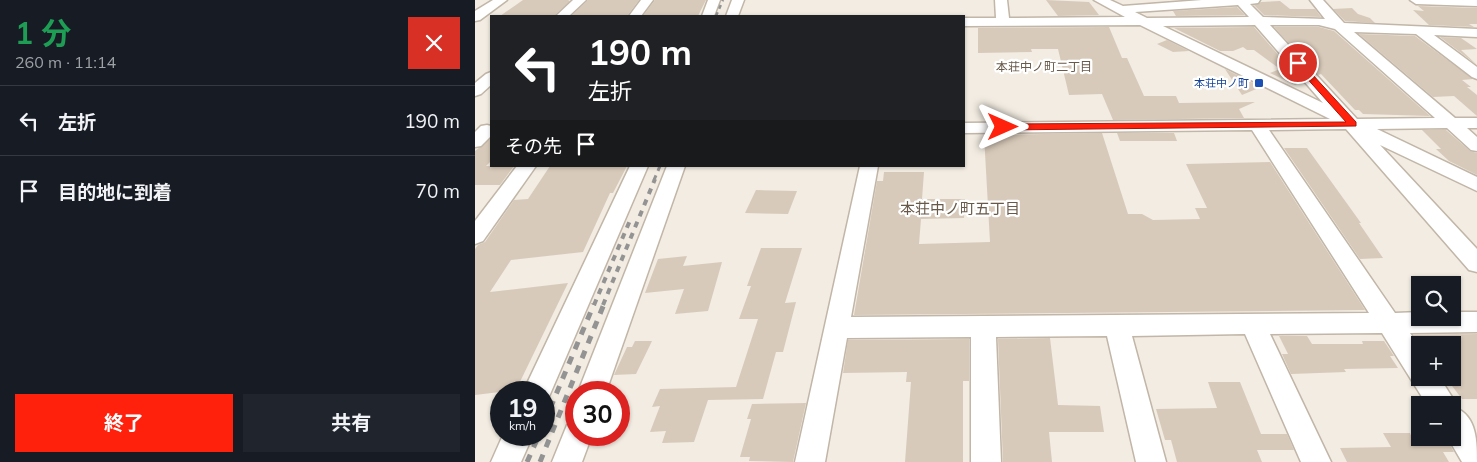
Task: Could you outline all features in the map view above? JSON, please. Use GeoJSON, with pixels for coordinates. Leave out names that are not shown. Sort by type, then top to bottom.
{"type":"FeatureCollection","features":[{"type":"Feature","properties":{"kind":"street"},"geometry":{"type":"LineString","coordinates":[[478,23],[489,8],[501,0]]}},
{"type":"Feature","properties":{"kind":"street"},"geometry":{"type":"LineString","coordinates":[[563,15],[580,0]]}},
{"type":"Feature","properties":{"kind":"street"},"geometry":{"type":"LineString","coordinates":[[636,15],[647,0]]}},
{"type":"Feature","properties":{"kind":"street"},"geometry":{"type":"LineString","coordinates":[[708,15],[715,0]]}},
{"type":"Feature","properties":{"kind":"street"},"geometry":{"type":"LineString","coordinates":[[732,15],[738,0]]}},
{"type":"Feature","properties":{"kind":"street"},"geometry":{"type":"LineString","coordinates":[[1001,0],[1003,22]]}},
{"type":"Feature","properties":{"kind":"street"},"geometry":{"type":"LineString","coordinates":[[1100,0],[1477,185]]}},
{"type":"Feature","properties":{"kind":"street"},"geometry":{"type":"LineString","coordinates":[[1240,0],[1477,264]]}},
{"type":"Feature","properties":{"kind":"street"},"geometry":{"type":"LineString","coordinates":[[1119,10],[1178,2],[1202,3],[1258,0]]}},
{"type":"Feature","properties":{"kind":"street"},"geometry":{"type":"LineString","coordinates":[[1316,0],[1340,26],[1477,146]]}},
{"type":"Feature","properties":{"kind":"street"},"geometry":{"type":"LineString","coordinates":[[1416,0],[1477,2]]}},
{"type":"Feature","properties":{"kind":"street"},"geometry":{"type":"LineString","coordinates":[[1452,1],[1469,12]]}},
{"type":"Feature","properties":{"kind":"street"},"geometry":{"type":"LineString","coordinates":[[1202,3],[1214,21]]}},
{"type":"Feature","properties":{"kind":"street"},"geometry":{"type":"LineString","coordinates":[[475,6],[489,8]]}},
{"type":"Feature","properties":{"kind":"street"},"geometry":{"type":"LineString","coordinates":[[965,22],[1319,21],[1340,26],[1477,33]]}},
{"type":"Feature","properties":{"kind":"street"},"geometry":{"type":"LineString","coordinates":[[1419,30],[1477,74]]}},
{"type":"Feature","properties":{"kind":"street"},"geometry":{"type":"LineString","coordinates":[[475,91],[490,78]]}},
{"type":"Feature","properties":{"kind":"street"},"geometry":{"type":"LineString","coordinates":[[965,128],[1477,123]]}},
{"type":"Feature","properties":{"kind":"street"},"geometry":{"type":"LineString","coordinates":[[1257,125],[1411,356]]}},
{"type":"Feature","properties":{"kind":"street"},"geometry":{"type":"LineString","coordinates":[[475,236],[526,167]]}},
{"type":"Feature","properties":{"kind":"street"},"geometry":{"type":"LineString","coordinates":[[542,381],[639,167]]}},
{"type":"Feature","properties":{"kind":"street"},"geometry":{"type":"LineString","coordinates":[[596,381],[676,167]]}},
{"type":"Feature","properties":{"kind":"street"},"geometry":{"type":"LineString","coordinates":[[810,462],[869,167]]}},
{"type":"Feature","properties":{"kind":"street"},"geometry":{"type":"LineString","coordinates":[[837,328],[1477,322]]}},
{"type":"Feature","properties":{"kind":"street"},"geometry":{"type":"LineString","coordinates":[[1253,324],[1316,462]]}},
{"type":"Feature","properties":{"kind":"street"},"geometry":{"type":"LineString","coordinates":[[1117,326],[1151,462]]}},
{"type":"Feature","properties":{"kind":"street"},"geometry":{"type":"LineString","coordinates":[[983,327],[986,462]]}},
{"type":"Feature","properties":{"kind":"street"},"geometry":{"type":"LineString","coordinates":[[1461,433],[1477,458]]}},
{"type":"Feature","properties":{"kind":"street"},"geometry":{"type":"LineString","coordinates":[[506,462],[513,446]]}},
{"type":"Feature","properties":{"kind":"street"},"geometry":{"type":"LineString","coordinates":[[567,462],[573,446]]}},
{"type":"Feature","properties":{"kind":"building"},"geometry":{"type":"Polygon","coordinates":[[[523,0],[570,1],[555,15],[501,15],[523,0]]]}},
{"type":"Feature","properties":{"kind":"building"},"geometry":{"type":"Polygon","coordinates":[[[588,0],[639,0],[628,15],[572,15],[588,0]]]}},
{"type":"Feature","properties":{"kind":"building"},"geometry":{"type":"Polygon","coordinates":[[[655,0],[706,0],[698,15],[644,15],[655,0]]]}},
{"type":"Feature","properties":{"kind":"building"},"geometry":{"type":"Polygon","coordinates":[[[1046,0],[1089,2],[1099,15],[1058,16],[1046,0]]]}},
{"type":"Feature","properties":{"kind":"building"},"geometry":{"type":"Polygon","coordinates":[[[1280,1],[1290,9],[1315,9],[1321,17],[1264,15],[1254,5],[1261,2],[1280,1]]]}},
{"type":"Feature","properties":{"kind":"building"},"geometry":{"type":"Polygon","coordinates":[[[1418,6],[1477,8],[1477,24],[1469,24],[1474,27],[1429,25],[1413,10],[1424,11],[1418,6]]]}},
{"type":"Feature","properties":{"kind":"building"},"geometry":{"type":"Polygon","coordinates":[[[1237,7],[1245,15],[1176,16],[1173,11],[1237,7]]]}},
{"type":"Feature","properties":{"kind":"building"},"geometry":{"type":"Polygon","coordinates":[[[1352,8],[1358,14],[1370,18],[1375,23],[1345,21],[1333,9],[1352,8]]]}},
{"type":"Feature","properties":{"kind":"building"},"geometry":{"type":"Polygon","coordinates":[[[1109,27],[1122,58],[1127,58],[1144,96],[1176,96],[1179,103],[1255,102],[1239,109],[1244,118],[1113,120],[1102,94],[1069,95],[1058,49],[1031,49],[1032,52],[978,53],[978,28],[1109,27]]]}},
{"type":"Feature","properties":{"kind":"building"},"geometry":{"type":"Polygon","coordinates":[[[1254,27],[1302,82],[1295,85],[1270,73],[1280,69],[1254,50],[1247,50],[1243,47],[1233,51],[1220,51],[1174,28],[1254,27]]]}},
{"type":"Feature","properties":{"kind":"building"},"geometry":{"type":"Polygon","coordinates":[[[1274,27],[1319,27],[1334,31],[1430,116],[1363,114],[1359,110],[1355,110],[1321,74],[1318,75],[1274,27]]]}},
{"type":"Feature","properties":{"kind":"building"},"geometry":{"type":"Polygon","coordinates":[[[1359,34],[1415,36],[1473,79],[1462,80],[1477,95],[1477,116],[1454,96],[1433,97],[1359,34]]]}},
{"type":"Feature","properties":{"kind":"building"},"geometry":{"type":"Polygon","coordinates":[[[1440,37],[1461,38],[1477,49],[1461,50],[1477,65],[1440,37]]]}},
{"type":"Feature","properties":{"kind":"building"},"geometry":{"type":"Polygon","coordinates":[[[1167,40],[1189,51],[1173,52],[1157,44],[1167,40]]]}},
{"type":"Feature","properties":{"kind":"building"},"geometry":{"type":"Polygon","coordinates":[[[1225,69],[1261,87],[1242,95],[1225,69]]]}},
{"type":"Feature","properties":{"kind":"building"},"geometry":{"type":"Polygon","coordinates":[[[1422,130],[1446,130],[1470,151],[1477,153],[1477,175],[1449,161],[1436,149],[1441,149],[1422,130]]]}},
{"type":"Feature","properties":{"kind":"building"},"geometry":{"type":"Polygon","coordinates":[[[1102,133],[1128,214],[1142,214],[1153,220],[1200,219],[1195,208],[1207,208],[1186,164],[1270,162],[1365,310],[854,315],[877,181],[883,181],[884,172],[924,172],[922,199],[965,199],[964,218],[921,219],[919,244],[990,242],[984,135],[1102,133]]]}},
{"type":"Feature","properties":{"kind":"building"},"geometry":{"type":"Polygon","coordinates":[[[1117,133],[1174,133],[1177,141],[1120,141],[1117,133]]]}},
{"type":"Feature","properties":{"kind":"building"},"geometry":{"type":"Polygon","coordinates":[[[490,139],[490,162],[486,166],[513,167],[500,185],[475,185],[475,151],[490,139]]]}},
{"type":"Feature","properties":{"kind":"building"},"geometry":{"type":"Polygon","coordinates":[[[1284,148],[1307,148],[1361,223],[1359,223],[1383,258],[1360,259],[1284,148]]]}},
{"type":"Feature","properties":{"kind":"building"},"geometry":{"type":"Polygon","coordinates":[[[549,167],[626,167],[613,193],[610,193],[583,252],[511,260],[490,292],[568,283],[520,381],[490,381],[490,393],[475,395],[475,249],[478,245],[485,242],[514,200],[528,199],[549,167]]]}},
{"type":"Feature","properties":{"kind":"building"},"geometry":{"type":"Polygon","coordinates":[[[756,190],[797,191],[788,214],[745,213],[756,190]]]}},
{"type":"Feature","properties":{"kind":"building"},"geometry":{"type":"Polygon","coordinates":[[[761,248],[802,248],[785,303],[796,302],[783,352],[776,352],[763,399],[708,400],[694,442],[662,443],[666,431],[650,432],[660,406],[652,407],[660,389],[736,387],[758,319],[739,319],[751,286],[747,286],[761,248]]]}},
{"type":"Feature","properties":{"kind":"building"},"geometry":{"type":"Polygon","coordinates":[[[687,256],[683,266],[722,262],[708,311],[675,314],[684,289],[645,293],[658,259],[687,256]]]}},
{"type":"Feature","properties":{"kind":"building"},"geometry":{"type":"Polygon","coordinates":[[[1477,334],[1477,399],[1462,399],[1452,386],[1461,386],[1461,336],[1413,335],[1477,334]]]}},
{"type":"Feature","properties":{"kind":"building"},"geometry":{"type":"Polygon","coordinates":[[[1279,336],[1307,336],[1312,344],[1363,344],[1362,341],[1384,341],[1394,356],[1390,356],[1398,368],[1344,369],[1346,372],[1291,374],[1282,354],[1288,354],[1279,336]]]}},
{"type":"Feature","properties":{"kind":"building"},"geometry":{"type":"Polygon","coordinates":[[[1050,338],[1058,405],[1100,406],[1104,432],[1049,432],[1052,462],[1003,462],[998,339],[1050,338]]]}},
{"type":"Feature","properties":{"kind":"building"},"geometry":{"type":"Polygon","coordinates":[[[969,339],[969,381],[963,381],[963,462],[905,462],[911,382],[906,382],[907,372],[843,373],[848,340],[969,339]]]}},
{"type":"Feature","properties":{"kind":"building"},"geometry":{"type":"Polygon","coordinates":[[[635,341],[652,341],[636,374],[614,375],[627,347],[632,347],[635,341]]]}},
{"type":"Feature","properties":{"kind":"building"},"geometry":{"type":"Polygon","coordinates":[[[1208,382],[1240,382],[1261,434],[1287,434],[1294,450],[1257,450],[1262,462],[1177,462],[1171,440],[1165,440],[1156,409],[1217,408],[1208,382]]]}},
{"type":"Feature","properties":{"kind":"building"},"geometry":{"type":"Polygon","coordinates":[[[806,403],[793,462],[749,461],[750,457],[740,457],[751,419],[747,419],[752,404],[806,403]]]}},
{"type":"Feature","properties":{"kind":"building"},"geometry":{"type":"Polygon","coordinates":[[[1383,433],[1410,433],[1411,446],[1451,446],[1454,452],[1443,452],[1449,462],[1347,462],[1340,448],[1391,447],[1383,433]]]}},
{"type":"Feature","properties":{"kind":"railway"},"geometry":{"type":"LineString","coordinates":[[716,15],[723,0]]}},
{"type":"Feature","properties":{"kind":"railway"},"geometry":{"type":"LineString","coordinates":[[654,180],[660,167]]}},
{"type":"Feature","properties":{"kind":"railway"},"geometry":{"type":"LineString","coordinates":[[603,305],[655,179]]}},
{"type":"Feature","properties":{"kind":"railway"},"geometry":{"type":"LineString","coordinates":[[594,305],[631,218]]}},
{"type":"Feature","properties":{"kind":"railway"},"geometry":{"type":"LineString","coordinates":[[555,397],[594,304]]}},
{"type":"Feature","properties":{"kind":"railway"},"geometry":{"type":"LineString","coordinates":[[540,462],[604,304]]}},
{"type":"Feature","properties":{"kind":"railway"},"geometry":{"type":"LineString","coordinates":[[527,462],[534,446]]}},
{"type":"Feature","properties":{"kind":"place","name":"本荘中ノ町"},"geometry":{"type":"Point","coordinates":[1259,83]}},
{"type":"Feature","properties":{"kind":"district","name":"本荘中ノ町二丁目"},"geometry":{"type":"Point","coordinates":[1044,67]}},
{"type":"Feature","properties":{"kind":"district","name":"本荘中ノ町五丁目"},"geometry":{"type":"Point","coordinates":[960,209]}},
{"type":"Feature","properties":{"kind":"route"},"geometry":{"type":"LineString","coordinates":[[1003,127],[1353,124],[1298,63]]}}]}
